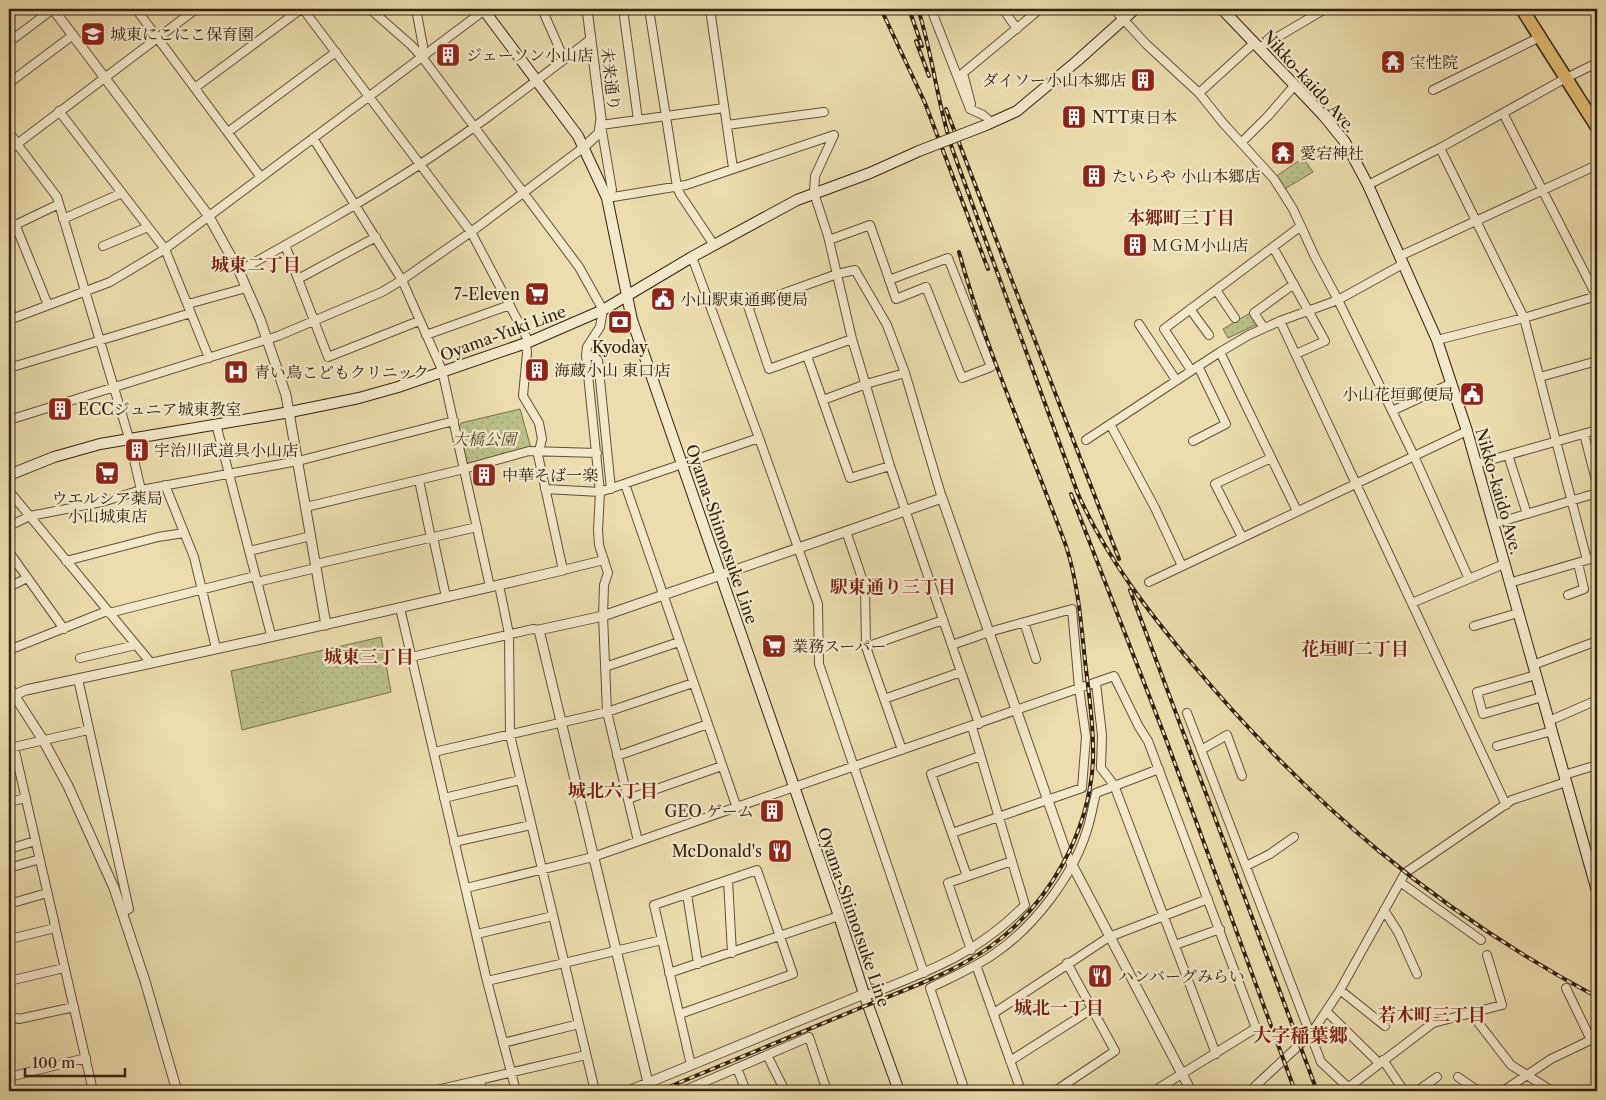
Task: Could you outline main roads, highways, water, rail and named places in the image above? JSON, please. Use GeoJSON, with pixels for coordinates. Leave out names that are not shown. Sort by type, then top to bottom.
{"type":"FeatureCollection","features":[{"type":"Feature","properties":{"kind":"highway"},"geometry":{"type":"LineString","coordinates":[[1522,9],[1597,127]]}},
{"type":"Feature","properties":{"kind":"main road","name":"Oyama-Shimotsuke Line"},"geometry":{"type":"LineString","coordinates":[[484,9],[573,128],[584,147],[607,198],[632,320],[899,1091]]}},
{"type":"Feature","properties":{"kind":"main road","name":"Oyama-Yuki Line"},"geometry":{"type":"LineString","coordinates":[[9,475],[54,457],[100,444],[290,412],[359,398],[398,387],[442,370],[528,343],[603,310],[778,209],[814,193],[870,173],[1017,111],[1135,9]]}},
{"type":"Feature","properties":{"kind":"main road","name":"Nikko-kaido Ave."},"geometry":{"type":"LineString","coordinates":[[1222,9],[1335,128],[1345,142],[1368,185],[1436,340],[1467,431],[1597,889]]}},
{"type":"Feature","properties":{"kind":"railway"},"geometry":{"type":"LineString","coordinates":[[881,9],[925,103],[988,269]]}},
{"type":"Feature","properties":{"kind":"railway"},"geometry":{"type":"LineString","coordinates":[[909,9],[922,46]]}},
{"type":"Feature","properties":{"kind":"railway"},"geometry":{"type":"LineString","coordinates":[[918,9],[953,151],[1078,494],[1102,540],[1130,584],[1177,646],[1238,716],[1331,809],[1379,851],[1483,929],[1597,997]]}},
{"type":"Feature","properties":{"kind":"railway"},"geometry":{"type":"LineString","coordinates":[[916,41],[929,76]]}},
{"type":"Feature","properties":{"kind":"railway"},"geometry":{"type":"LineString","coordinates":[[946,109],[1119,559]]}},
{"type":"Feature","properties":{"kind":"railway"},"geometry":{"type":"LineString","coordinates":[[659,1091],[927,981],[976,956],[1012,929],[1031,910],[1048,888],[1062,865],[1084,814],[1090,788],[1093,736],[1080,617],[1070,560],[988,342],[959,252]]}},
{"type":"Feature","properties":{"kind":"railway"},"geometry":{"type":"LineString","coordinates":[[1071,494],[1167,742],[1295,1091]]}},
{"type":"Feature","properties":{"kind":"railway"},"geometry":{"type":"LineString","coordinates":[[1130,590],[1317,1091]]}},
{"type":"Feature","properties":{"kind":"place","name":"城東にこにこ保育園"},"geometry":{"type":"Point","coordinates":[93,34]}},
{"type":"Feature","properties":{"kind":"place","name":"ジェーソン小山店"},"geometry":{"type":"Point","coordinates":[448,55]}},
{"type":"Feature","properties":{"kind":"place","name":"宝性院"},"geometry":{"type":"Point","coordinates":[1393,62]}},
{"type":"Feature","properties":{"kind":"place","name":"ダイソー小山本郷店"},"geometry":{"type":"Point","coordinates":[1143,80]}},
{"type":"Feature","properties":{"kind":"place","name":"NTT東日本"},"geometry":{"type":"Point","coordinates":[1074,117]}},
{"type":"Feature","properties":{"kind":"place","name":"愛宕神社"},"geometry":{"type":"Point","coordinates":[1283,153]}},
{"type":"Feature","properties":{"kind":"place","name":"たいらや 小山本郷店"},"geometry":{"type":"Point","coordinates":[1094,176]}},
{"type":"Feature","properties":{"kind":"place","name":"ＭＧＭ小山店"},"geometry":{"type":"Point","coordinates":[1135,245]}},
{"type":"Feature","properties":{"kind":"place","name":"7-Eleven"},"geometry":{"type":"Point","coordinates":[537,294]}},
{"type":"Feature","properties":{"kind":"place","name":"小山駅東通郵便局"},"geometry":{"type":"Point","coordinates":[663,299]}},
{"type":"Feature","properties":{"kind":"place","name":"Kyoday"},"geometry":{"type":"Point","coordinates":[620,322]}},
{"type":"Feature","properties":{"kind":"place","name":"海蔵小山 東口店"},"geometry":{"type":"Point","coordinates":[537,370]}},
{"type":"Feature","properties":{"kind":"place","name":"青い鳥こどもクリニック"},"geometry":{"type":"Point","coordinates":[236,372]}},
{"type":"Feature","properties":{"kind":"place","name":"小山花垣郵便局"},"geometry":{"type":"Point","coordinates":[1472,394]}},
{"type":"Feature","properties":{"kind":"place","name":"ECCジュニア城東教室"},"geometry":{"type":"Point","coordinates":[60,409]}},
{"type":"Feature","properties":{"kind":"place","name":"宇治川武道具小山店"},"geometry":{"type":"Point","coordinates":[137,450]}},
{"type":"Feature","properties":{"kind":"place","name":"ウエルシア薬局 小山城東店"},"geometry":{"type":"Point","coordinates":[107,473]}},
{"type":"Feature","properties":{"kind":"place","name":"中華そば一楽"},"geometry":{"type":"Point","coordinates":[484,475]}},
{"type":"Feature","properties":{"kind":"place","name":"業務スーパー"},"geometry":{"type":"Point","coordinates":[774,646]}},
{"type":"Feature","properties":{"kind":"place","name":"GEO ゲーム"},"geometry":{"type":"Point","coordinates":[772,811]}},
{"type":"Feature","properties":{"kind":"place","name":"McDonald's"},"geometry":{"type":"Point","coordinates":[780,851]}},
{"type":"Feature","properties":{"kind":"place","name":"ハンバーグみらい"},"geometry":{"type":"Point","coordinates":[1100,976]}},
{"type":"Feature","properties":{"kind":"district","name":"本郷町三丁目"},"geometry":{"type":"Point","coordinates":[1181,218]}},
{"type":"Feature","properties":{"kind":"district","name":"城東二丁目"},"geometry":{"type":"Point","coordinates":[256,265]}},
{"type":"Feature","properties":{"kind":"district","name":"駅東通り三丁目"},"geometry":{"type":"Point","coordinates":[893,587]}},
{"type":"Feature","properties":{"kind":"district","name":"花垣町二丁目"},"geometry":{"type":"Point","coordinates":[1355,649]}},
{"type":"Feature","properties":{"kind":"district","name":"城東三丁目"},"geometry":{"type":"Point","coordinates":[369,657]}},
{"type":"Feature","properties":{"kind":"district","name":"城北六丁目"},"geometry":{"type":"Point","coordinates":[613,791]}},
{"type":"Feature","properties":{"kind":"district","name":"城北一丁目"},"geometry":{"type":"Point","coordinates":[1059,1008]}},
{"type":"Feature","properties":{"kind":"district","name":"若木町三丁目"},"geometry":{"type":"Point","coordinates":[1432,1015]}},
{"type":"Feature","properties":{"kind":"district","name":"大字稲葉郷"},"geometry":{"type":"Point","coordinates":[1300,1035]}},
{"type":"Feature","properties":{"kind":"park label","name":"大橋公園"},"geometry":{"type":"Point","coordinates":[484,439]}}]}
